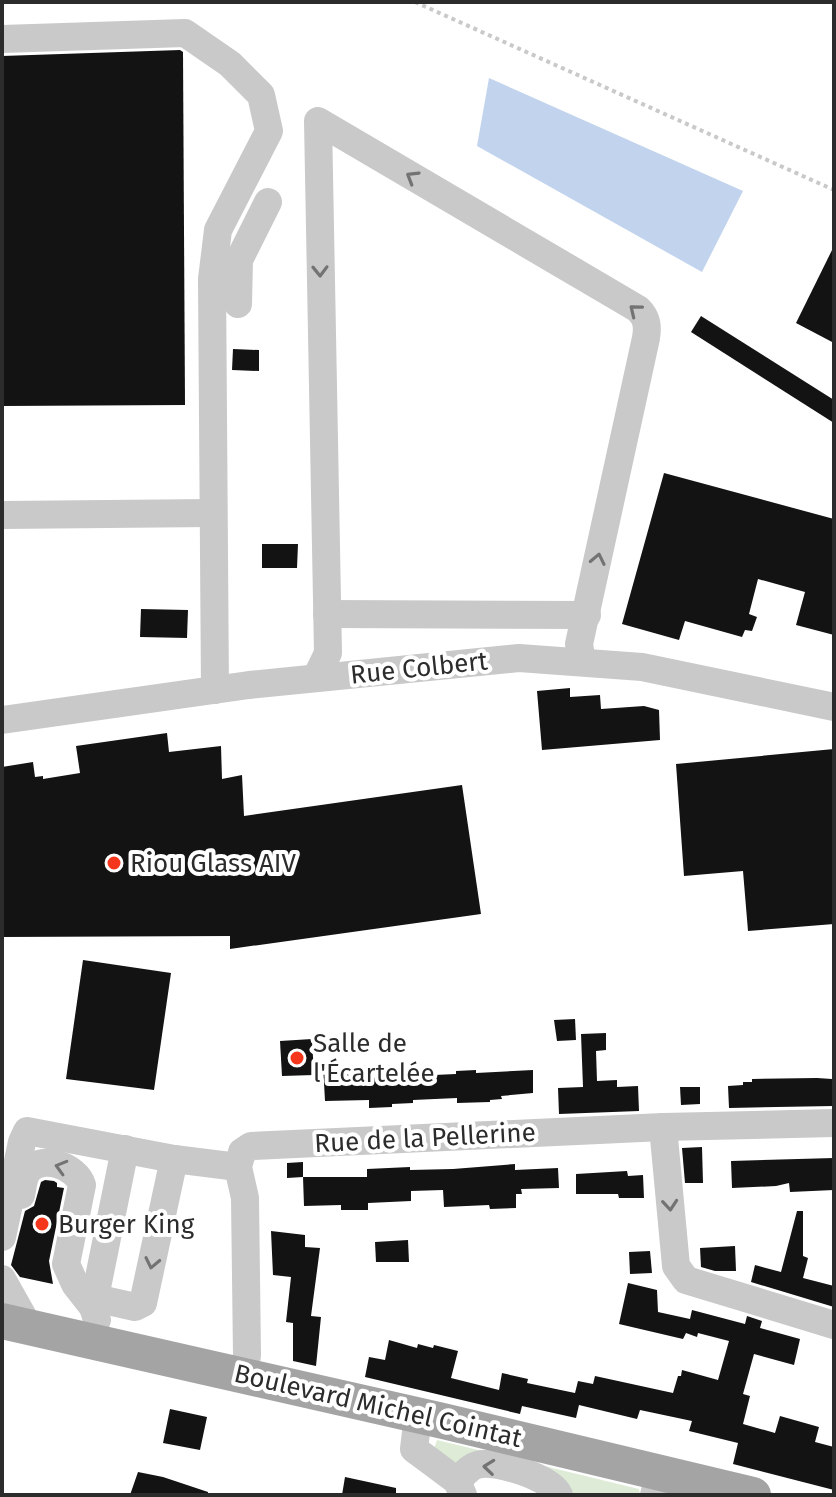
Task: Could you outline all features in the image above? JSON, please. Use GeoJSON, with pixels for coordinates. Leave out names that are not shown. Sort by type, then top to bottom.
{"type":"FeatureCollection","features":[{"type":"Feature","properties":{"kind":"main road","name":"Boulevard Michel Cointat"},"geometry":{"type":"LineString","coordinates":[[15,1324],[418,1415],[657,1483],[753,1495]]}},
{"type":"Feature","properties":{"kind":"street"},"geometry":{"type":"LineString","coordinates":[[2,39],[185,33],[230,64],[261,95],[269,131],[218,230],[212,279],[215,690]]}},
{"type":"Feature","properties":{"kind":"street"},"geometry":{"type":"LineString","coordinates":[[316,678],[328,653],[318,121],[638,309],[645,316],[648,327],[646,338],[579,644],[582,662]]}},
{"type":"Feature","properties":{"kind":"street"},"geometry":{"type":"LineString","coordinates":[[238,304],[239,260],[268,202]]}},
{"type":"Feature","properties":{"kind":"street"},"geometry":{"type":"LineString","coordinates":[[2,515],[212,513]]}},
{"type":"Feature","properties":{"kind":"street"},"geometry":{"type":"LineString","coordinates":[[327,614],[587,615]]}},
{"type":"Feature","properties":{"kind":"street","name":"Rue Colbert"},"geometry":{"type":"LineString","coordinates":[[2,720],[215,690],[519,658],[642,667],[834,707]]}},
{"type":"Feature","properties":{"kind":"street","name":"Rue de la Pellerine"},"geometry":{"type":"LineString","coordinates":[[238,1167],[242,1152],[251,1146],[663,1127],[834,1123]]}},
{"type":"Feature","properties":{"kind":"street"},"geometry":{"type":"LineString","coordinates":[[663,1127],[676,1266],[686,1280],[834,1325]]}},
{"type":"Feature","properties":{"kind":"street"},"geometry":{"type":"LineString","coordinates":[[2,1237],[27,1131],[174,1159],[238,1167],[245,1198],[247,1355],[244,1374]]}},
{"type":"Feature","properties":{"kind":"street"},"geometry":{"type":"LineString","coordinates":[[104,1344],[94,1303],[125,1149]]}},
{"type":"Feature","properties":{"kind":"street"},"geometry":{"type":"LineString","coordinates":[[2,1237],[14,1230],[28,1171],[45,1163],[74,1170],[82,1185],[66,1264],[75,1284],[94,1303],[135,1307],[143,1303],[174,1159]]}},
{"type":"Feature","properties":{"kind":"street"},"geometry":{"type":"LineString","coordinates":[[2,1279],[15,1324]]}},
{"type":"Feature","properties":{"kind":"street"},"geometry":{"type":"LineString","coordinates":[[418,1415],[414,1449],[460,1488],[474,1466],[488,1464],[546,1480],[559,1495]]}},
{"type":"Feature","properties":{"kind":"path"},"geometry":{"type":"LineString","coordinates":[[415,2],[834,190]]}},
{"type":"Feature","properties":{"kind":"green space"},"geometry":{"type":"Polygon","coordinates":[[[437,1440],[639,1489],[640,1494],[566,1495],[459,1470],[434,1449],[437,1440]]]}},
{"type":"Feature","properties":{"kind":"water"},"geometry":{"type":"Polygon","coordinates":[[[489,78],[743,191],[702,272],[477,146],[489,78]]]}},
{"type":"Feature","properties":{"kind":"building"},"geometry":{"type":"Polygon","coordinates":[[[183,52],[185,405],[2,406],[2,56],[183,52]]]}},
{"type":"Feature","properties":{"kind":"building"},"geometry":{"type":"Polygon","coordinates":[[[834,246],[834,343],[796,323],[834,246]]]}},
{"type":"Feature","properties":{"kind":"building"},"geometry":{"type":"Polygon","coordinates":[[[701,316],[834,400],[834,423],[691,332],[701,316]]]}},
{"type":"Feature","properties":{"kind":"building"},"geometry":{"type":"Polygon","coordinates":[[[233,349],[259,350],[259,371],[232,370],[233,349]]]}},
{"type":"Feature","properties":{"kind":"building"},"geometry":{"type":"Polygon","coordinates":[[[664,473],[834,519],[834,635],[796,625],[805,592],[758,579],[749,614],[757,617],[752,631],[745,630],[742,637],[685,621],[679,640],[622,624],[664,473]]]}},
{"type":"Feature","properties":{"kind":"building"},"geometry":{"type":"Polygon","coordinates":[[[262,544],[298,544],[297,568],[262,568],[262,544]]]}},
{"type":"Feature","properties":{"kind":"building"},"geometry":{"type":"Polygon","coordinates":[[[141,609],[188,610],[187,638],[140,637],[141,609]]]}},
{"type":"Feature","properties":{"kind":"building"},"geometry":{"type":"Polygon","coordinates":[[[570,688],[570,697],[600,695],[601,709],[644,706],[659,710],[660,740],[542,750],[537,691],[570,688]]]}},
{"type":"Feature","properties":{"kind":"building"},"geometry":{"type":"Polygon","coordinates":[[[167,733],[169,752],[221,746],[222,779],[242,775],[244,816],[462,785],[481,914],[230,949],[230,936],[2,937],[2,767],[33,762],[35,777],[43,776],[43,779],[80,773],[76,746],[167,733]]]}},
{"type":"Feature","properties":{"kind":"building"},"geometry":{"type":"Polygon","coordinates":[[[834,749],[834,924],[748,931],[743,871],[684,876],[676,764],[834,749]]]}},
{"type":"Feature","properties":{"kind":"building"},"geometry":{"type":"Polygon","coordinates":[[[83,960],[171,973],[154,1090],[66,1079],[83,960]]]}},
{"type":"Feature","properties":{"kind":"building"},"geometry":{"type":"Polygon","coordinates":[[[575,1019],[576,1040],[557,1041],[554,1020],[575,1019]]]}},
{"type":"Feature","properties":{"kind":"building"},"geometry":{"type":"Polygon","coordinates":[[[606,1033],[606,1050],[596,1051],[597,1081],[617,1080],[617,1087],[638,1086],[639,1111],[559,1114],[558,1088],[583,1087],[581,1034],[606,1033]]]}},
{"type":"Feature","properties":{"kind":"building","name":"Salle de l'Écartelée"},"geometry":{"type":"Polygon","coordinates":[[[312,1039],[314,1075],[282,1076],[280,1041],[312,1039]]]}},
{"type":"Feature","properties":{"kind":"building"},"geometry":{"type":"Polygon","coordinates":[[[323,1065],[368,1066],[368,1078],[456,1074],[456,1071],[476,1070],[476,1073],[533,1070],[533,1093],[501,1096],[502,1099],[490,1102],[457,1103],[457,1098],[413,1100],[413,1103],[392,1104],[392,1107],[369,1108],[369,1100],[325,1101],[323,1065]]]}},
{"type":"Feature","properties":{"kind":"building"},"geometry":{"type":"Polygon","coordinates":[[[752,1079],[832,1079],[834,1106],[729,1108],[728,1086],[743,1085],[743,1082],[752,1082],[752,1079]]]}},
{"type":"Feature","properties":{"kind":"building"},"geometry":{"type":"Polygon","coordinates":[[[680,1087],[700,1087],[700,1104],[681,1105],[680,1087]]]}},
{"type":"Feature","properties":{"kind":"building"},"geometry":{"type":"Polygon","coordinates":[[[702,1147],[703,1183],[685,1183],[682,1148],[702,1147]]]}},
{"type":"Feature","properties":{"kind":"building"},"geometry":{"type":"Polygon","coordinates":[[[834,1158],[834,1190],[790,1192],[789,1183],[732,1188],[731,1161],[834,1158]]]}},
{"type":"Feature","properties":{"kind":"building"},"geometry":{"type":"Polygon","coordinates":[[[303,1162],[303,1177],[287,1178],[287,1163],[303,1162]]]}},
{"type":"Feature","properties":{"kind":"building"},"geometry":{"type":"Polygon","coordinates":[[[515,1164],[515,1170],[558,1168],[559,1188],[521,1189],[522,1194],[516,1194],[516,1208],[490,1209],[489,1205],[444,1207],[443,1190],[411,1191],[411,1201],[368,1203],[368,1210],[341,1210],[341,1205],[304,1206],[303,1177],[367,1177],[367,1169],[453,1169],[515,1164]]]}},
{"type":"Feature","properties":{"kind":"building"},"geometry":{"type":"Polygon","coordinates":[[[627,1171],[628,1176],[643,1175],[644,1198],[619,1198],[618,1194],[576,1194],[576,1174],[627,1171]]]}},
{"type":"Feature","properties":{"kind":"building","name":"Burger King"},"geometry":{"type":"Polygon","coordinates":[[[54,1181],[57,1187],[64,1188],[49,1261],[53,1284],[20,1277],[11,1265],[25,1211],[34,1206],[41,1182],[54,1181]]]}},
{"type":"Feature","properties":{"kind":"building"},"geometry":{"type":"Polygon","coordinates":[[[797,1211],[803,1211],[803,1256],[808,1258],[803,1278],[834,1286],[834,1307],[751,1282],[755,1265],[781,1272],[797,1211]]]}},
{"type":"Feature","properties":{"kind":"building"},"geometry":{"type":"Polygon","coordinates":[[[271,1231],[305,1235],[305,1247],[320,1248],[311,1316],[321,1317],[316,1366],[293,1361],[293,1323],[286,1322],[291,1277],[273,1275],[271,1231]]]}},
{"type":"Feature","properties":{"kind":"building"},"geometry":{"type":"Polygon","coordinates":[[[408,1240],[409,1262],[376,1262],[375,1242],[408,1240]]]}},
{"type":"Feature","properties":{"kind":"building"},"geometry":{"type":"Polygon","coordinates":[[[735,1246],[736,1271],[701,1267],[700,1248],[735,1246]]]}},
{"type":"Feature","properties":{"kind":"building"},"geometry":{"type":"Polygon","coordinates":[[[650,1251],[652,1273],[630,1274],[629,1252],[650,1251]]]}},
{"type":"Feature","properties":{"kind":"building"},"geometry":{"type":"Polygon","coordinates":[[[628,1283],[657,1290],[658,1312],[690,1319],[692,1310],[745,1324],[747,1316],[762,1321],[760,1328],[800,1339],[794,1365],[754,1354],[743,1394],[750,1396],[743,1424],[775,1433],[780,1416],[819,1427],[815,1442],[834,1447],[834,1490],[733,1464],[738,1443],[689,1431],[692,1421],[640,1410],[637,1419],[579,1405],[576,1418],[522,1406],[520,1414],[365,1377],[369,1357],[385,1360],[389,1340],[417,1348],[418,1344],[433,1348],[434,1345],[458,1351],[451,1378],[499,1390],[502,1373],[528,1379],[527,1383],[575,1393],[578,1381],[593,1384],[595,1376],[673,1393],[682,1370],[718,1380],[729,1341],[698,1333],[697,1337],[686,1333],[683,1339],[619,1324],[628,1283]]]}},
{"type":"Feature","properties":{"kind":"building"},"geometry":{"type":"Polygon","coordinates":[[[170,1409],[207,1417],[200,1450],[163,1443],[170,1409]]]}},
{"type":"Feature","properties":{"kind":"building"},"geometry":{"type":"Polygon","coordinates":[[[138,1472],[163,1477],[208,1492],[208,1495],[130,1495],[138,1472]]]}},
{"type":"Feature","properties":{"kind":"building"},"geometry":{"type":"Polygon","coordinates":[[[345,1477],[396,1488],[396,1495],[342,1495],[345,1477]]]}},
{"type":"Feature","properties":{"kind":"place","name":"Riou Glass AIV"},"geometry":{"type":"Point","coordinates":[114,863]}},
{"type":"Feature","properties":{"kind":"place","name":"Salle de l'Écartelée"},"geometry":{"type":"Point","coordinates":[297,1058]}},
{"type":"Feature","properties":{"kind":"place","name":"Burger King"},"geometry":{"type":"Point","coordinates":[42,1224]}}]}
